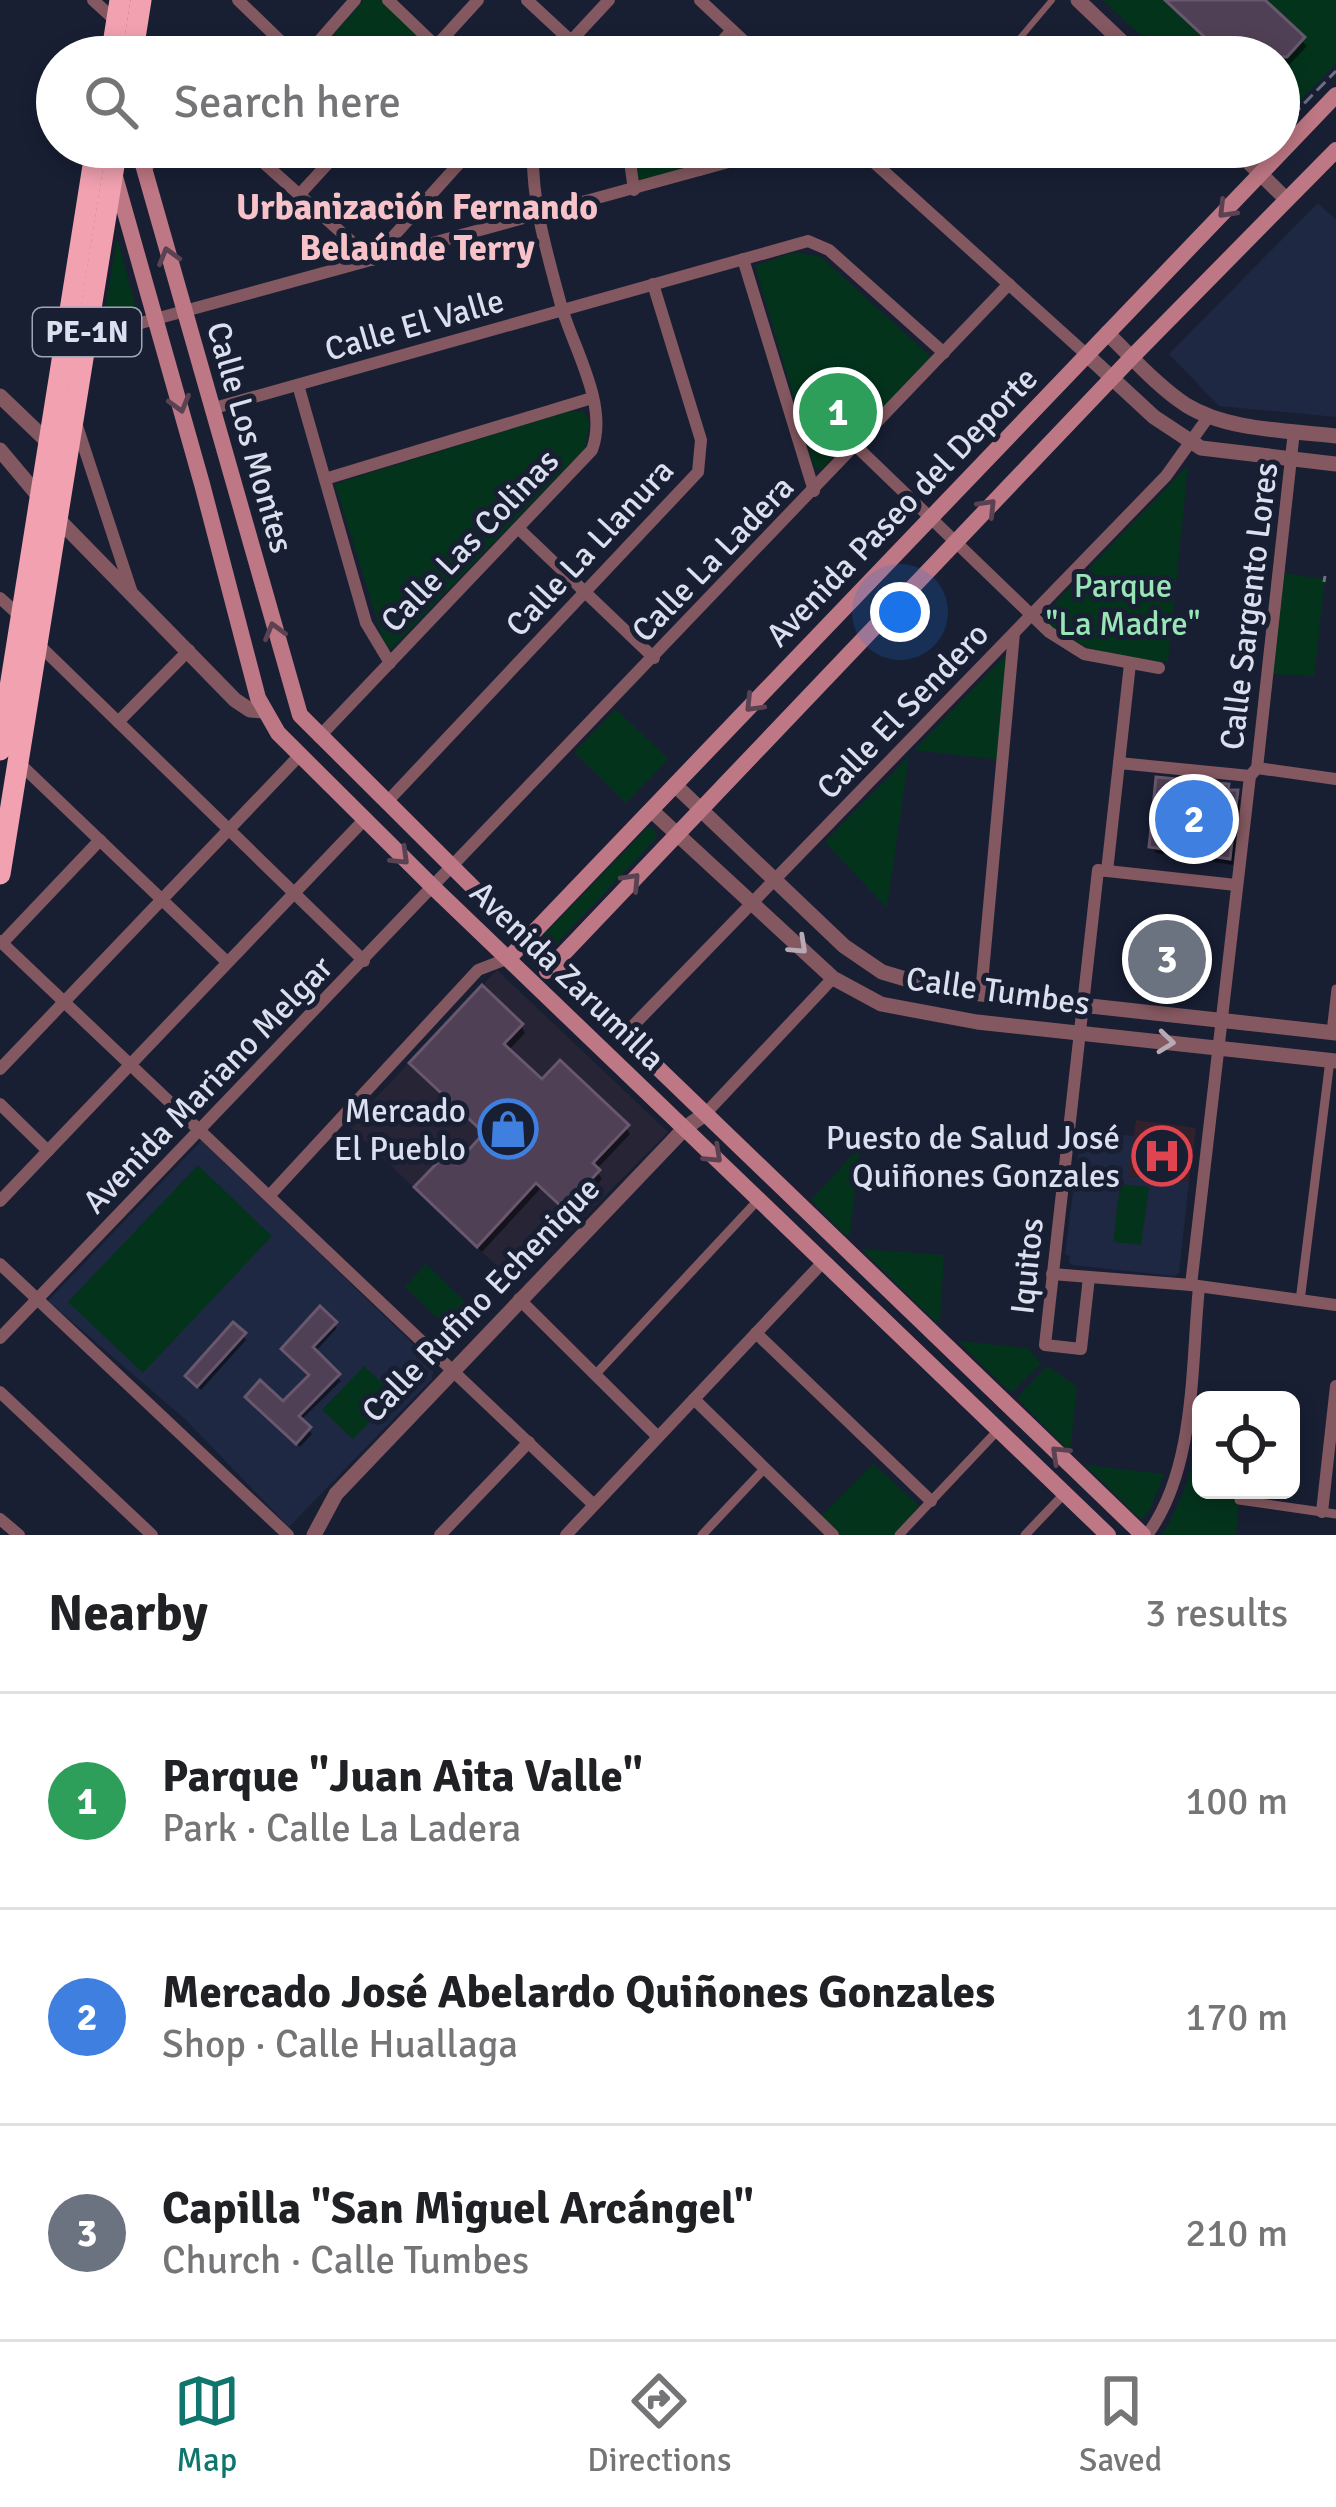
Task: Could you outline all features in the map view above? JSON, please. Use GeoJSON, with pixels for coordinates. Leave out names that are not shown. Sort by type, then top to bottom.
{"type":"FeatureCollection","features":[{"type":"Feature","properties":{"kind":"highway"},"geometry":{"type":"LineString","coordinates":[[139,36],[141,0]]}},
{"type":"Feature","properties":{"kind":"highway","name":"PE-1N"},"geometry":{"type":"LineString","coordinates":[[0,874],[9,756],[6,675],[22,618],[93,168]]}},
{"type":"Feature","properties":{"kind":"highway","name":"PE-1N"},"geometry":{"type":"LineString","coordinates":[[9,756],[37,643],[113,170]]}},
{"type":"Feature","properties":{"kind":"main road","name":"Avenida Paseo del Deporte"},"geometry":{"type":"LineString","coordinates":[[1300,132],[1336,95]]}},
{"type":"Feature","properties":{"kind":"main road","name":"Avenida Paseo del Deporte"},"geometry":{"type":"LineString","coordinates":[[536,984],[1132,357],[1336,150]]}},
{"type":"Feature","properties":{"kind":"main road","name":"Calle Los Montes"},"geometry":{"type":"LineString","coordinates":[[143,168],[295,703],[320,737]]}},
{"type":"Feature","properties":{"kind":"main road","name":"Avenida Paseo del Deporte"},"geometry":{"type":"LineString","coordinates":[[509,958],[1266,168]]}},
{"type":"Feature","properties":{"kind":"main road"},"geometry":{"type":"LineString","coordinates":[[113,170],[263,711]]}},
{"type":"Feature","properties":{"kind":"main road","name":"Avenida Zarumilla"},"geometry":{"type":"LineString","coordinates":[[263,711],[364,820],[1108,1535]]}},
{"type":"Feature","properties":{"kind":"main road","name":"Avenida Zarumilla"},"geometry":{"type":"LineString","coordinates":[[320,737],[1145,1535]]}},
{"type":"Feature","properties":{"kind":"street"},"geometry":{"type":"LineString","coordinates":[[93,0],[118,11]]}},
{"type":"Feature","properties":{"kind":"street"},"geometry":{"type":"LineString","coordinates":[[238,0],[278,36]]}},
{"type":"Feature","properties":{"kind":"street"},"geometry":{"type":"LineString","coordinates":[[321,36],[355,0]]}},
{"type":"Feature","properties":{"kind":"street"},"geometry":{"type":"LineString","coordinates":[[388,0],[418,36]]}},
{"type":"Feature","properties":{"kind":"street"},"geometry":{"type":"LineString","coordinates":[[445,36],[478,0]]}},
{"type":"Feature","properties":{"kind":"street"},"geometry":{"type":"LineString","coordinates":[[527,0],[566,36]]}},
{"type":"Feature","properties":{"kind":"street"},"geometry":{"type":"LineString","coordinates":[[576,36],[609,0]]}},
{"type":"Feature","properties":{"kind":"street"},"geometry":{"type":"LineString","coordinates":[[700,0],[738,36]]}},
{"type":"Feature","properties":{"kind":"street"},"geometry":{"type":"LineString","coordinates":[[1078,0],[1116,36]]}},
{"type":"Feature","properties":{"kind":"street"},"geometry":{"type":"LineString","coordinates":[[727,36],[732,30]]}},
{"type":"Feature","properties":{"kind":"street"},"geometry":{"type":"LineString","coordinates":[[269,168],[372,260]]}},
{"type":"Feature","properties":{"kind":"street"},"geometry":{"type":"LineString","coordinates":[[299,195],[324,168]]}},
{"type":"Feature","properties":{"kind":"street"},"geometry":{"type":"LineString","coordinates":[[372,260],[455,168]]}},
{"type":"Feature","properties":{"kind":"street","name":"Calle Las Colinas"},"geometry":{"type":"LineString","coordinates":[[320,737],[592,450],[598,429],[592,398],[562,310],[538,214],[534,168]]}},
{"type":"Feature","properties":{"kind":"street"},"geometry":{"type":"LineString","coordinates":[[631,168],[634,190]]}},
{"type":"Feature","properties":{"kind":"street"},"geometry":{"type":"LineString","coordinates":[[86,338],[706,168]]}},
{"type":"Feature","properties":{"kind":"street"},"geometry":{"type":"LineString","coordinates":[[880,168],[1154,417],[1192,443],[1224,452],[1336,464]]}},
{"type":"Feature","properties":{"kind":"street"},"geometry":{"type":"LineString","coordinates":[[1256,168],[1286,200]]}},
{"type":"Feature","properties":{"kind":"street","name":"Calle El Valle"},"geometry":{"type":"LineString","coordinates":[[212,409],[794,243],[818,244],[944,353]]}},
{"type":"Feature","properties":{"kind":"street"},"geometry":{"type":"LineString","coordinates":[[743,259],[814,491]]}},
{"type":"Feature","properties":{"kind":"street","name":"Calle La Llanura"},"geometry":{"type":"LineString","coordinates":[[386,802],[690,483],[702,458],[701,440],[653,284]]}},
{"type":"Feature","properties":{"kind":"street","name":"Calle La Ladera"},"geometry":{"type":"LineString","coordinates":[[453,868],[1010,284]]}},
{"type":"Feature","properties":{"kind":"street"},"geometry":{"type":"LineString","coordinates":[[1107,333],[1186,405],[1209,416],[1336,436]]}},
{"type":"Feature","properties":{"kind":"street"},"geometry":{"type":"LineString","coordinates":[[298,385],[367,623],[390,663]]}},
{"type":"Feature","properties":{"kind":"street"},"geometry":{"type":"LineString","coordinates":[[0,396],[49,442]]}},
{"type":"Feature","properties":{"kind":"street"},"geometry":{"type":"LineString","coordinates":[[325,479],[592,398]]}},
{"type":"Feature","properties":{"kind":"street"},"geometry":{"type":"LineString","coordinates":[[74,415],[130,590]]}},
{"type":"Feature","properties":{"kind":"street","name":"Calle El Sendero"},"geometry":{"type":"LineString","coordinates":[[624,1035],[1166,476],[1209,416]]}},
{"type":"Feature","properties":{"kind":"street","name":"Calle Sargento Lores"},"geometry":{"type":"LineString","coordinates":[[1145,1535],[1168,1503],[1181,1460],[1216,1047],[1294,431]]}},
{"type":"Feature","properties":{"kind":"street"},"geometry":{"type":"LineString","coordinates":[[856,446],[1049,632],[1084,654],[1159,668]]}},
{"type":"Feature","properties":{"kind":"street","name":"Avenida Zarumilla"},"geometry":{"type":"LineString","coordinates":[[0,450],[57,518],[235,700],[250,710],[263,711]]}},
{"type":"Feature","properties":{"kind":"street"},"geometry":{"type":"LineString","coordinates":[[518,528],[654,658]]}},
{"type":"Feature","properties":{"kind":"street"},"geometry":{"type":"LineString","coordinates":[[0,598],[22,618]]}},
{"type":"Feature","properties":{"kind":"street"},"geometry":{"type":"LineString","coordinates":[[981,994],[1014,633]]}},
{"type":"Feature","properties":{"kind":"street"},"geometry":{"type":"LineString","coordinates":[[37,643],[364,961]]}},
{"type":"Feature","properties":{"kind":"street"},"geometry":{"type":"LineString","coordinates":[[118,722],[189,650]]}},
{"type":"Feature","properties":{"kind":"street","name":"Iquitos"},"geometry":{"type":"LineString","coordinates":[[1089,1277],[1081,1349],[1045,1346],[1081,1005],[1130,664]]}},
{"type":"Feature","properties":{"kind":"street"},"geometry":{"type":"LineString","coordinates":[[0,1069],[300,755]]}},
{"type":"Feature","properties":{"kind":"street"},"geometry":{"type":"LineString","coordinates":[[9,756],[226,961]]}},
{"type":"Feature","properties":{"kind":"street"},"geometry":{"type":"LineString","coordinates":[[1119,763],[1336,778]]}},
{"type":"Feature","properties":{"kind":"street","name":"Calle Tumbes"},"geometry":{"type":"LineString","coordinates":[[675,785],[844,946],[882,972],[981,994],[1333,1033]]}},
{"type":"Feature","properties":{"kind":"street","name":"Calle Tumbes"},"geometry":{"type":"LineString","coordinates":[[651,810],[833,978],[871,1000],[914,1012],[1333,1061]]}},
{"type":"Feature","properties":{"kind":"street"},"geometry":{"type":"LineString","coordinates":[[0,1201],[364,820]]}},
{"type":"Feature","properties":{"kind":"street"},"geometry":{"type":"LineString","coordinates":[[100,840],[2,941],[594,1505]]}},
{"type":"Feature","properties":{"kind":"street","name":"Avenida Mariano Melgar"},"geometry":{"type":"LineString","coordinates":[[0,1338],[453,868]]}},
{"type":"Feature","properties":{"kind":"street"},"geometry":{"type":"LineString","coordinates":[[1102,870],[1236,885]]}},
{"type":"Feature","properties":{"kind":"street"},"geometry":{"type":"LineString","coordinates":[[270,1195],[478,970],[509,958]]}},
{"type":"Feature","properties":{"kind":"street"},"geometry":{"type":"LineString","coordinates":[[705,1114],[833,978]]}},
{"type":"Feature","properties":{"kind":"street"},"geometry":{"type":"LineString","coordinates":[[1333,1033],[1336,989]]}},
{"type":"Feature","properties":{"kind":"street"},"geometry":{"type":"LineString","coordinates":[[1300,1301],[1333,1061]]}},
{"type":"Feature","properties":{"kind":"street"},"geometry":{"type":"LineString","coordinates":[[0,1104],[48,1151]]}},
{"type":"Feature","properties":{"kind":"street","name":"Calle Rufino Echenique"},"geometry":{"type":"LineString","coordinates":[[314,1534],[336,1494],[685,1128],[705,1114]]}},
{"type":"Feature","properties":{"kind":"street"},"geometry":{"type":"LineString","coordinates":[[595,1375],[760,1198]]}},
{"type":"Feature","properties":{"kind":"street"},"geometry":{"type":"LineString","coordinates":[[566,1535],[824,1261]]}},
{"type":"Feature","properties":{"kind":"street"},"geometry":{"type":"LineString","coordinates":[[0,1264],[288,1535]]}},
{"type":"Feature","properties":{"kind":"street"},"geometry":{"type":"LineString","coordinates":[[1052,1274],[1336,1305]]}},
{"type":"Feature","properties":{"kind":"street"},"geometry":{"type":"LineString","coordinates":[[519,1299],[658,1438]]}},
{"type":"Feature","properties":{"kind":"street"},"geometry":{"type":"LineString","coordinates":[[756,1333],[931,1501]]}},
{"type":"Feature","properties":{"kind":"street"},"geometry":{"type":"LineString","coordinates":[[1239,1500],[1329,1513],[1336,1385]]}},
{"type":"Feature","properties":{"kind":"street"},"geometry":{"type":"LineString","coordinates":[[0,1392],[152,1535]]}},
{"type":"Feature","properties":{"kind":"street"},"geometry":{"type":"LineString","coordinates":[[694,1400],[833,1535]]}},
{"type":"Feature","properties":{"kind":"street"},"geometry":{"type":"LineString","coordinates":[[899,1535],[1000,1428]]}},
{"type":"Feature","properties":{"kind":"street"},"geometry":{"type":"LineString","coordinates":[[440,1535],[530,1442]]}},
{"type":"Feature","properties":{"kind":"street"},"geometry":{"type":"LineString","coordinates":[[701,1535],[764,1468]]}},
{"type":"Feature","properties":{"kind":"street"},"geometry":{"type":"LineString","coordinates":[[1024,1535],[1065,1492]]}},
{"type":"Feature","properties":{"kind":"street"},"geometry":{"type":"LineString","coordinates":[[0,1519],[19,1535]]}},
{"type":"Feature","properties":{"kind":"lane"},"geometry":{"type":"LineString","coordinates":[[1022,36],[1052,0]]}},
{"type":"Feature","properties":{"kind":"lane"},"geometry":{"type":"LineString","coordinates":[[145,173],[150,168]]}},
{"type":"Feature","properties":{"kind":"path"},"geometry":{"type":"LineString","coordinates":[[1300,108],[1336,71]]}},
{"type":"Feature","properties":{"kind":"shaded area"},"geometry":{"type":"Polygon","coordinates":[[[1318,203],[1336,220],[1336,417],[1219,406],[1169,354],[1318,203]]]}},
{"type":"Feature","properties":{"kind":"shaded area","name":"Mercado El Pueblo"},"geometry":{"type":"Polygon","coordinates":[[[497,970],[668,1132],[517,1285],[349,1126],[497,970]]]}},
{"type":"Feature","properties":{"kind":"shaded area","name":"Puesto de Salud José Quiñones Gonzales"},"geometry":{"type":"Polygon","coordinates":[[[1136,1120],[1196,1128],[1189,1181],[1128,1176],[1136,1120]]]}},
{"type":"Feature","properties":{"kind":"shaded area"},"geometry":{"type":"Polygon","coordinates":[[[1081,1131],[1134,1136],[1129,1176],[1189,1181],[1179,1273],[1069,1262],[1065,1254],[1081,1131]]]}},
{"type":"Feature","properties":{"kind":"shaded area"},"geometry":{"type":"Polygon","coordinates":[[[202,1140],[434,1364],[432,1379],[289,1527],[186,1420],[48,1301],[202,1140]]]}},
{"type":"Feature","properties":{"kind":"green space"},"geometry":{"type":"Polygon","coordinates":[[[364,0],[383,0],[421,36],[332,36],[364,0]]]}},
{"type":"Feature","properties":{"kind":"green space"},"geometry":{"type":"Polygon","coordinates":[[[1103,0],[1336,0],[1336,63],[1300,101],[1300,36],[1141,36],[1103,0]]]}},
{"type":"Feature","properties":{"kind":"green space"},"geometry":{"type":"Polygon","coordinates":[[[637,168],[692,168],[641,184],[637,168]]]}},
{"type":"Feature","properties":{"kind":"green space"},"geometry":{"type":"Polygon","coordinates":[[[117,237],[136,308],[104,316],[117,237]]]}},
{"type":"Feature","properties":{"kind":"green space"},"geometry":{"type":"Polygon","coordinates":[[[794,252],[821,257],[932,358],[821,470],[814,467],[755,266],[794,252]]]}},
{"type":"Feature","properties":{"kind":"green space"},"geometry":{"type":"Polygon","coordinates":[[[583,411],[590,422],[585,448],[391,649],[384,642],[335,484],[566,412],[583,411]]]}},
{"type":"Feature","properties":{"kind":"green space","name":"Parque \"La Madre\""},"geometry":{"type":"Polygon","coordinates":[[[1188,466],[1168,662],[1100,651],[1071,639],[1041,618],[1188,466]]]}},
{"type":"Feature","properties":{"kind":"green space"},"geometry":{"type":"Polygon","coordinates":[[[1282,573],[1325,579],[1314,676],[1272,674],[1282,573]]]}},
{"type":"Feature","properties":{"kind":"green space"},"geometry":{"type":"Polygon","coordinates":[[[1012,649],[1002,760],[914,750],[1012,649]]]}},
{"type":"Feature","properties":{"kind":"green space"},"geometry":{"type":"Polygon","coordinates":[[[616,709],[668,759],[626,803],[574,752],[616,709]]]}},
{"type":"Feature","properties":{"kind":"green space"},"geometry":{"type":"Polygon","coordinates":[[[909,756],[887,908],[825,842],[909,756]]]}},
{"type":"Feature","properties":{"kind":"green space"},"geometry":{"type":"Polygon","coordinates":[[[648,827],[657,837],[555,945],[546,944],[542,937],[648,827]]]}},
{"type":"Feature","properties":{"kind":"green space"},"geometry":{"type":"Polygon","coordinates":[[[860,1147],[850,1234],[846,1236],[811,1200],[860,1147]]]}},
{"type":"Feature","properties":{"kind":"green space"},"geometry":{"type":"Polygon","coordinates":[[[198,1165],[272,1236],[143,1373],[68,1302],[198,1165]]]}},
{"type":"Feature","properties":{"kind":"green space"},"geometry":{"type":"Polygon","coordinates":[[[1120,1184],[1149,1187],[1141,1245],[1113,1242],[1120,1184]]]}},
{"type":"Feature","properties":{"kind":"green space"},"geometry":{"type":"Polygon","coordinates":[[[861,1249],[944,1255],[940,1319],[935,1321],[861,1249]]]}},
{"type":"Feature","properties":{"kind":"green space"},"geometry":{"type":"Polygon","coordinates":[[[426,1264],[471,1307],[449,1329],[405,1287],[426,1264]]]}},
{"type":"Feature","properties":{"kind":"green space"},"geometry":{"type":"Polygon","coordinates":[[[958,1341],[1028,1348],[1041,1364],[1009,1391],[958,1341]]]}},
{"type":"Feature","properties":{"kind":"green space"},"geometry":{"type":"Polygon","coordinates":[[[364,1366],[395,1396],[353,1439],[322,1410],[364,1366]]]}},
{"type":"Feature","properties":{"kind":"green space"},"geometry":{"type":"Polygon","coordinates":[[[1047,1366],[1077,1387],[1070,1452],[1017,1398],[1047,1366]]]}},
{"type":"Feature","properties":{"kind":"green space"},"geometry":{"type":"Polygon","coordinates":[[[1192,1458],[1192,1499],[1239,1500],[1236,1535],[1162,1535],[1192,1458]]]}},
{"type":"Feature","properties":{"kind":"green space"},"geometry":{"type":"Polygon","coordinates":[[[873,1464],[923,1509],[897,1535],[837,1535],[820,1517],[873,1464]]]}},
{"type":"Feature","properties":{"kind":"green space"},"geometry":{"type":"Polygon","coordinates":[[[1085,1465],[1164,1474],[1141,1520],[1085,1465]]]}},
{"type":"Feature","properties":{"kind":"building"},"geometry":{"type":"Polygon","coordinates":[[[1165,0],[1265,0],[1305,37],[1300,43],[1300,36],[1204,36],[1165,0]]]}},
{"type":"Feature","properties":{"kind":"building"},"geometry":{"type":"Polygon","coordinates":[[[1156,777],[1229,784],[1228,790],[1238,790],[1230,859],[1149,847],[1156,777]]]}},
{"type":"Feature","properties":{"kind":"building"},"geometry":{"type":"Polygon","coordinates":[[[1173,919],[1190,922],[1194,931],[1202,933],[1207,951],[1205,971],[1195,975],[1192,985],[1180,988],[1167,985],[1162,970],[1142,967],[1140,973],[1127,968],[1132,932],[1166,934],[1173,919]]]}},
{"type":"Feature","properties":{"kind":"building"},"geometry":{"type":"Polygon","coordinates":[[[482,985],[523,1024],[504,1044],[542,1079],[560,1060],[629,1125],[593,1163],[600,1170],[564,1209],[536,1183],[477,1247],[414,1187],[446,1154],[456,1164],[484,1133],[409,1063],[482,985]]]}},
{"type":"Feature","properties":{"kind":"building"},"geometry":{"type":"Polygon","coordinates":[[[320,1306],[337,1322],[313,1347],[340,1374],[299,1416],[311,1427],[296,1444],[245,1397],[260,1380],[283,1401],[309,1375],[281,1349],[320,1306]]]}},
{"type":"Feature","properties":{"kind":"building"},"geometry":{"type":"Polygon","coordinates":[[[233,1322],[246,1333],[197,1387],[185,1376],[233,1322]]]}},
{"type":"Feature","properties":{"kind":"place","name":"Parque \"Juan Aita Valle\""},"geometry":{"type":"Point","coordinates":[838,412]}},
{"type":"Feature","properties":{"kind":"place","name":"Mercado José Abelardo Quiñones Gonzales"},"geometry":{"type":"Point","coordinates":[1194,819]}},
{"type":"Feature","properties":{"kind":"place","name":"Capilla \"San Miguel Arcángel\""},"geometry":{"type":"Point","coordinates":[1167,959]}},
{"type":"Feature","properties":{"kind":"place","name":"Mercado El Pueblo"},"geometry":{"type":"Point","coordinates":[508,1129]}},
{"type":"Feature","properties":{"kind":"place","name":"Puesto de Salud José Quiñones Gonzales"},"geometry":{"type":"Point","coordinates":[1162,1156]}},
{"type":"Feature","properties":{"kind":"district","name":"Urbanización Fernando Belaúnde Terry"},"geometry":{"type":"Point","coordinates":[417,226]}}]}
